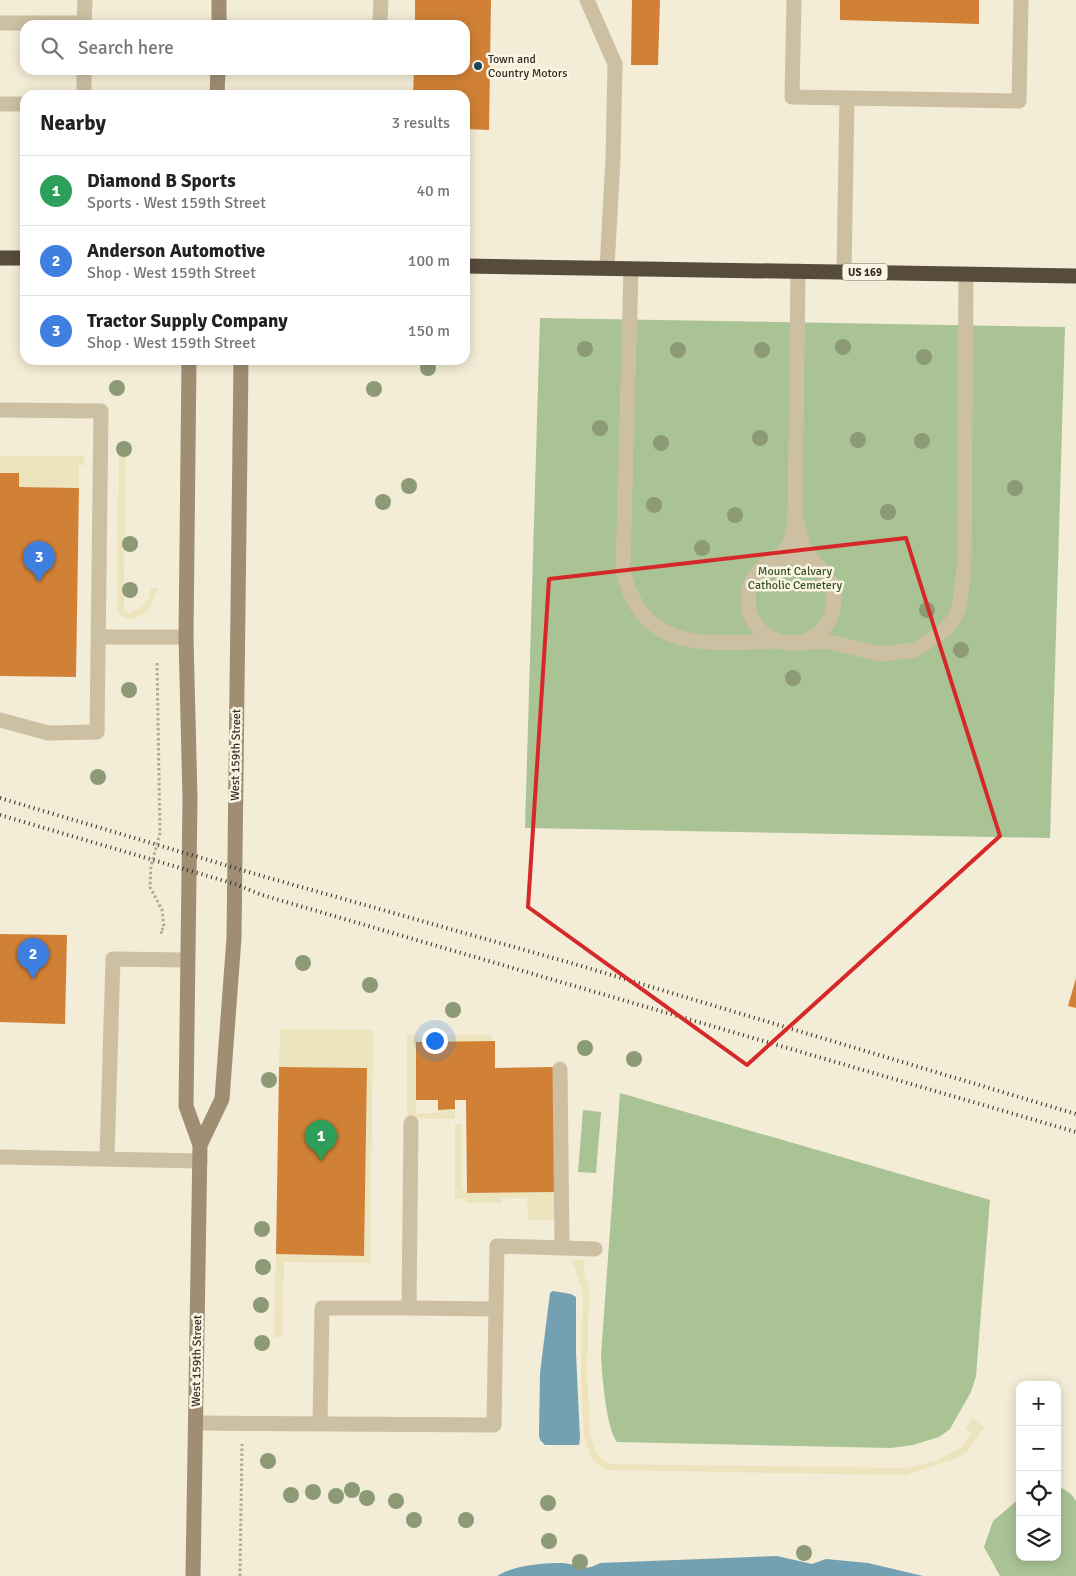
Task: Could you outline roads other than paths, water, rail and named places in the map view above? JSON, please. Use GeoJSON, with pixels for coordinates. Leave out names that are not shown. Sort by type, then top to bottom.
{"type":"FeatureCollection","features":[{"type":"Feature","properties":{"kind":"highway"},"geometry":{"type":"LineString","coordinates":[[0,258],[20,258]]}},
{"type":"Feature","properties":{"kind":"highway","name":"US 169"},"geometry":{"type":"LineString","coordinates":[[470,266],[1076,276]]}},
{"type":"Feature","properties":{"kind":"main road"},"geometry":{"type":"LineString","coordinates":[[219,0],[219,20]]}},
{"type":"Feature","properties":{"kind":"main road"},"geometry":{"type":"LineString","coordinates":[[217,90],[218,75]]}},
{"type":"Feature","properties":{"kind":"main road","name":"West 159th Street"},"geometry":{"type":"LineString","coordinates":[[189,365],[186,637],[190,798],[186,1106],[200,1153],[193,1576]]}},
{"type":"Feature","properties":{"kind":"main road","name":"West 159th Street"},"geometry":{"type":"LineString","coordinates":[[200,1153],[222,1099],[234,938],[241,365]]}},
{"type":"Feature","properties":{"kind":"lane"},"geometry":{"type":"LineString","coordinates":[[84,20],[85,0]]}},
{"type":"Feature","properties":{"kind":"lane"},"geometry":{"type":"LineString","coordinates":[[380,0],[380,20]]}},
{"type":"Feature","properties":{"kind":"lane"},"geometry":{"type":"LineString","coordinates":[[588,0],[614,64],[613,159],[607,268]]}},
{"type":"Feature","properties":{"kind":"lane"},"geometry":{"type":"LineString","coordinates":[[794,0],[792,97],[1019,101],[1021,0]]}},
{"type":"Feature","properties":{"kind":"lane"},"geometry":{"type":"LineString","coordinates":[[0,22],[20,22]]}},
{"type":"Feature","properties":{"kind":"lane"},"geometry":{"type":"LineString","coordinates":[[84,75],[84,90]]}},
{"type":"Feature","properties":{"kind":"lane"},"geometry":{"type":"LineString","coordinates":[[844,272],[847,98]]}},
{"type":"Feature","properties":{"kind":"lane"},"geometry":{"type":"LineString","coordinates":[[0,104],[20,104]]}},
{"type":"Feature","properties":{"kind":"lane"},"geometry":{"type":"LineString","coordinates":[[632,268],[624,568],[626,583],[640,612],[663,631],[692,641],[779,641],[800,643],[824,641],[881,654],[915,650],[944,631],[959,608],[964,571],[966,274]]}},
{"type":"Feature","properties":{"kind":"lane"},"geometry":{"type":"LineString","coordinates":[[742,642],[750,626],[749,590],[754,578],[762,568],[787,550],[793,534],[795,517],[798,271]]}},
{"type":"Feature","properties":{"kind":"lane"},"geometry":{"type":"LineString","coordinates":[[0,410],[101,411],[97,732],[48,733],[0,720]]}},
{"type":"Feature","properties":{"kind":"lane"},"geometry":{"type":"LineString","coordinates":[[795,517],[804,547],[831,584],[834,599],[832,629],[837,638],[846,645]]}},
{"type":"Feature","properties":{"kind":"lane"},"geometry":{"type":"LineString","coordinates":[[774,561],[787,557],[801,558],[818,567]]}},
{"type":"Feature","properties":{"kind":"lane"},"geometry":{"type":"LineString","coordinates":[[751,615],[759,630],[771,639],[779,641]]}},
{"type":"Feature","properties":{"kind":"lane"},"geometry":{"type":"LineString","coordinates":[[800,643],[814,637],[825,627],[832,615]]}},
{"type":"Feature","properties":{"kind":"lane"},"geometry":{"type":"LineString","coordinates":[[99,637],[186,637]]}},
{"type":"Feature","properties":{"kind":"lane"},"geometry":{"type":"LineString","coordinates":[[107,1158],[113,960],[187,960]]}},
{"type":"Feature","properties":{"kind":"lane"},"geometry":{"type":"LineString","coordinates":[[560,1068],[562,1248]]}},
{"type":"Feature","properties":{"kind":"lane"},"geometry":{"type":"LineString","coordinates":[[409,1308],[411,1123]]}},
{"type":"Feature","properties":{"kind":"lane"},"geometry":{"type":"LineString","coordinates":[[0,1157],[107,1158],[200,1153]]}},
{"type":"Feature","properties":{"kind":"lane"},"geometry":{"type":"LineString","coordinates":[[196,1423],[494,1425],[497,1246],[595,1249]]}},
{"type":"Feature","properties":{"kind":"lane"},"geometry":{"type":"LineString","coordinates":[[320,1423],[322,1308],[496,1309]]}},
{"type":"Feature","properties":{"kind":"water"},"geometry":{"type":"Polygon","coordinates":[[[553,1291],[571,1294],[576,1297],[579,1445],[545,1445],[540,1440],[539,1435],[540,1373],[550,1293],[553,1291]]]}},
{"type":"Feature","properties":{"kind":"water"},"geometry":{"type":"Polygon","coordinates":[[[777,1556],[812,1564],[826,1559],[868,1563],[923,1576],[497,1576],[512,1569],[546,1563],[563,1563],[585,1568],[600,1563],[777,1556]]]}},
{"type":"Feature","properties":{"kind":"railway"},"geometry":{"type":"LineString","coordinates":[[0,798],[262,876],[578,965],[1076,1114]]}},
{"type":"Feature","properties":{"kind":"railway"},"geometry":{"type":"LineString","coordinates":[[0,815],[235,884],[262,895],[1076,1132]]}},
{"type":"Feature","properties":{"kind":"place","name":"Town and Country Motors"},"geometry":{"type":"Point","coordinates":[478,66]}},
{"type":"Feature","properties":{"kind":"place","name":"Tractor Supply Company"},"geometry":{"type":"Point","coordinates":[39,582]}},
{"type":"Feature","properties":{"kind":"place","name":"Anderson Automotive"},"geometry":{"type":"Point","coordinates":[33,979]}},
{"type":"Feature","properties":{"kind":"place","name":"Diamond B Sports"},"geometry":{"type":"Point","coordinates":[321,1161]}},
{"type":"Feature","properties":{"kind":"park label","name":"Mount Calvary Catholic Cemetery"},"geometry":{"type":"Point","coordinates":[795,578]}}]}
